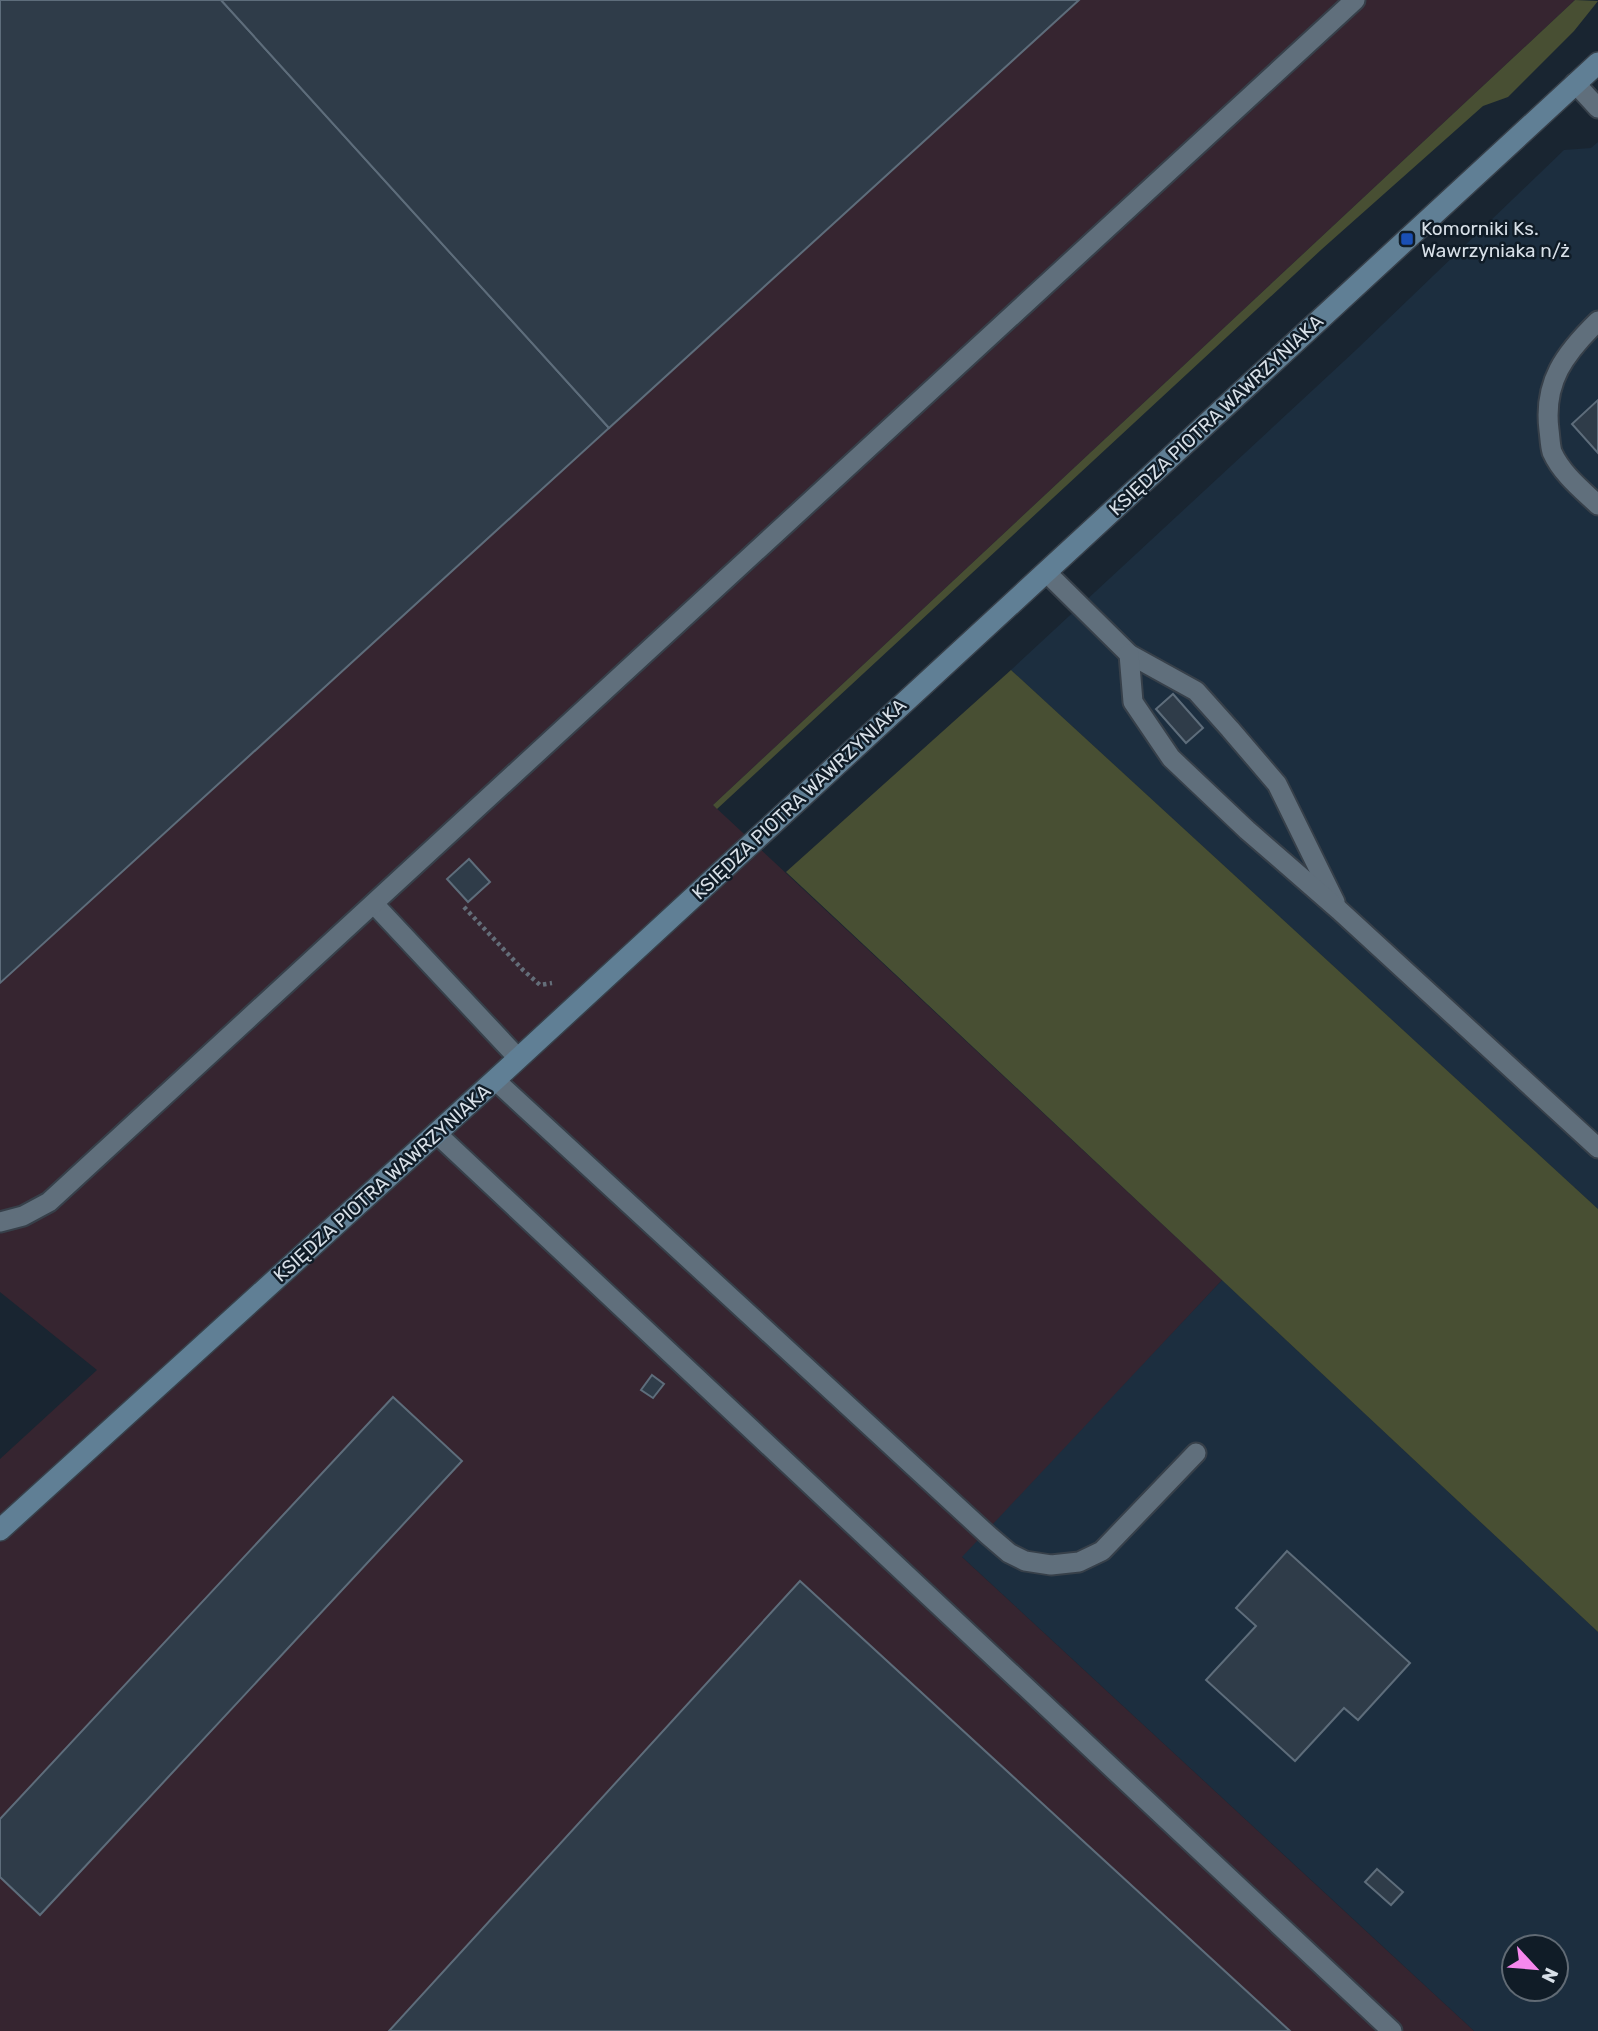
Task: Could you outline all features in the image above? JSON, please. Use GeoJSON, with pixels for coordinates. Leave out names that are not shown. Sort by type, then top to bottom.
{"type":"FeatureCollection","features":[{"type":"Feature","properties":{"kind":"street","name":"KSIĘDZA PIOTRA WAWRZYNIAKA"},"geometry":{"type":"LineString","coordinates":[[0,1530],[495,1080],[1597,62]]}},
{"type":"Feature","properties":{"kind":"lane"},"geometry":{"type":"LineString","coordinates":[[0,1222],[23,1216],[49,1202],[1356,0]]}},
{"type":"Feature","properties":{"kind":"lane"},"geometry":{"type":"LineString","coordinates":[[1575,83],[1598,107]]}},
{"type":"Feature","properties":{"kind":"lane"},"geometry":{"type":"LineString","coordinates":[[1598,321],[1578,340],[1561,362],[1550,387],[1547,419],[1551,450],[1566,474],[1598,505]]}},
{"type":"Feature","properties":{"kind":"lane"},"geometry":{"type":"LineString","coordinates":[[1046,572],[1129,654],[1196,691],[1277,785],[1339,910]]}},
{"type":"Feature","properties":{"kind":"lane"},"geometry":{"type":"LineString","coordinates":[[1129,654],[1133,702],[1171,758],[1598,1149]]}},
{"type":"Feature","properties":{"kind":"lane"},"geometry":{"type":"LineString","coordinates":[[374,904],[518,1058]]}},
{"type":"Feature","properties":{"kind":"lane"},"geometry":{"type":"LineString","coordinates":[[495,1080],[1009,1553],[1025,1561],[1051,1565],[1079,1562],[1102,1551],[1196,1453]]}},
{"type":"Feature","properties":{"kind":"lane"},"geometry":{"type":"LineString","coordinates":[[436,1133],[1392,2031]]}},
{"type":"Feature","properties":{"kind":"path"},"geometry":{"type":"LineString","coordinates":[[464,907],[540,985],[557,982]]}},
{"type":"Feature","properties":{"kind":"shaded area"},"geometry":{"type":"Polygon","coordinates":[[[0,0],[1575,0],[713,805],[1222,1280],[962,1557],[1474,2031],[0,2031],[0,1459],[97,1370],[0,1292],[0,0]]]}},
{"type":"Feature","properties":{"kind":"shaded area"},"geometry":{"type":"Polygon","coordinates":[[[1598,142],[1598,1209],[1011,670],[1356,350],[1564,150],[1591,148],[1598,142]]]}},
{"type":"Feature","properties":{"kind":"shaded area"},"geometry":{"type":"Polygon","coordinates":[[[1222,1280],[1598,1632],[1598,2031],[1474,2031],[961,1556],[1222,1280]]]}},
{"type":"Feature","properties":{"kind":"green space"},"geometry":{"type":"Polygon","coordinates":[[[1575,0],[1598,1],[1574,31],[1508,97],[1483,106],[1322,249],[717,809],[713,805],[1575,0]]]}},
{"type":"Feature","properties":{"kind":"green space"},"geometry":{"type":"Polygon","coordinates":[[[1011,670],[1598,1209],[1598,1632],[786,872],[1011,670]]]}},
{"type":"Feature","properties":{"kind":"building"},"geometry":{"type":"Polygon","coordinates":[[[0,0],[221,0],[609,428],[0,983],[0,0]]]}},
{"type":"Feature","properties":{"kind":"building"},"geometry":{"type":"Polygon","coordinates":[[[221,0],[1079,0],[609,428],[221,0]]]}},
{"type":"Feature","properties":{"kind":"building"},"geometry":{"type":"Polygon","coordinates":[[[1598,400],[1598,453],[1572,424],[1598,400]]]}},
{"type":"Feature","properties":{"kind":"building"},"geometry":{"type":"Polygon","coordinates":[[[1173,694],[1203,728],[1186,743],[1156,709],[1173,694]]]}},
{"type":"Feature","properties":{"kind":"building"},"geometry":{"type":"Polygon","coordinates":[[[469,859],[490,882],[468,902],[447,879],[469,859]]]}},
{"type":"Feature","properties":{"kind":"building"},"geometry":{"type":"Polygon","coordinates":[[[652,1375],[664,1384],[653,1398],[641,1390],[652,1375]]]}},
{"type":"Feature","properties":{"kind":"building"},"geometry":{"type":"Polygon","coordinates":[[[393,1397],[462,1461],[40,1915],[0,1877],[0,1819],[393,1397]]]}},
{"type":"Feature","properties":{"kind":"building"},"geometry":{"type":"Polygon","coordinates":[[[1287,1551],[1410,1663],[1358,1720],[1344,1708],[1295,1761],[1206,1680],[1256,1626],[1236,1608],[1287,1551]]]}},
{"type":"Feature","properties":{"kind":"building"},"geometry":{"type":"Polygon","coordinates":[[[800,1581],[1290,2031],[389,2031],[800,1581]]]}},
{"type":"Feature","properties":{"kind":"building"},"geometry":{"type":"Polygon","coordinates":[[[1377,1869],[1403,1892],[1391,1905],[1365,1882],[1377,1869]]]}},
{"type":"Feature","properties":{"kind":"place","name":"Komorniki Ks. Wawrzyniaka n/ż"},"geometry":{"type":"Point","coordinates":[1407,239]}}]}
